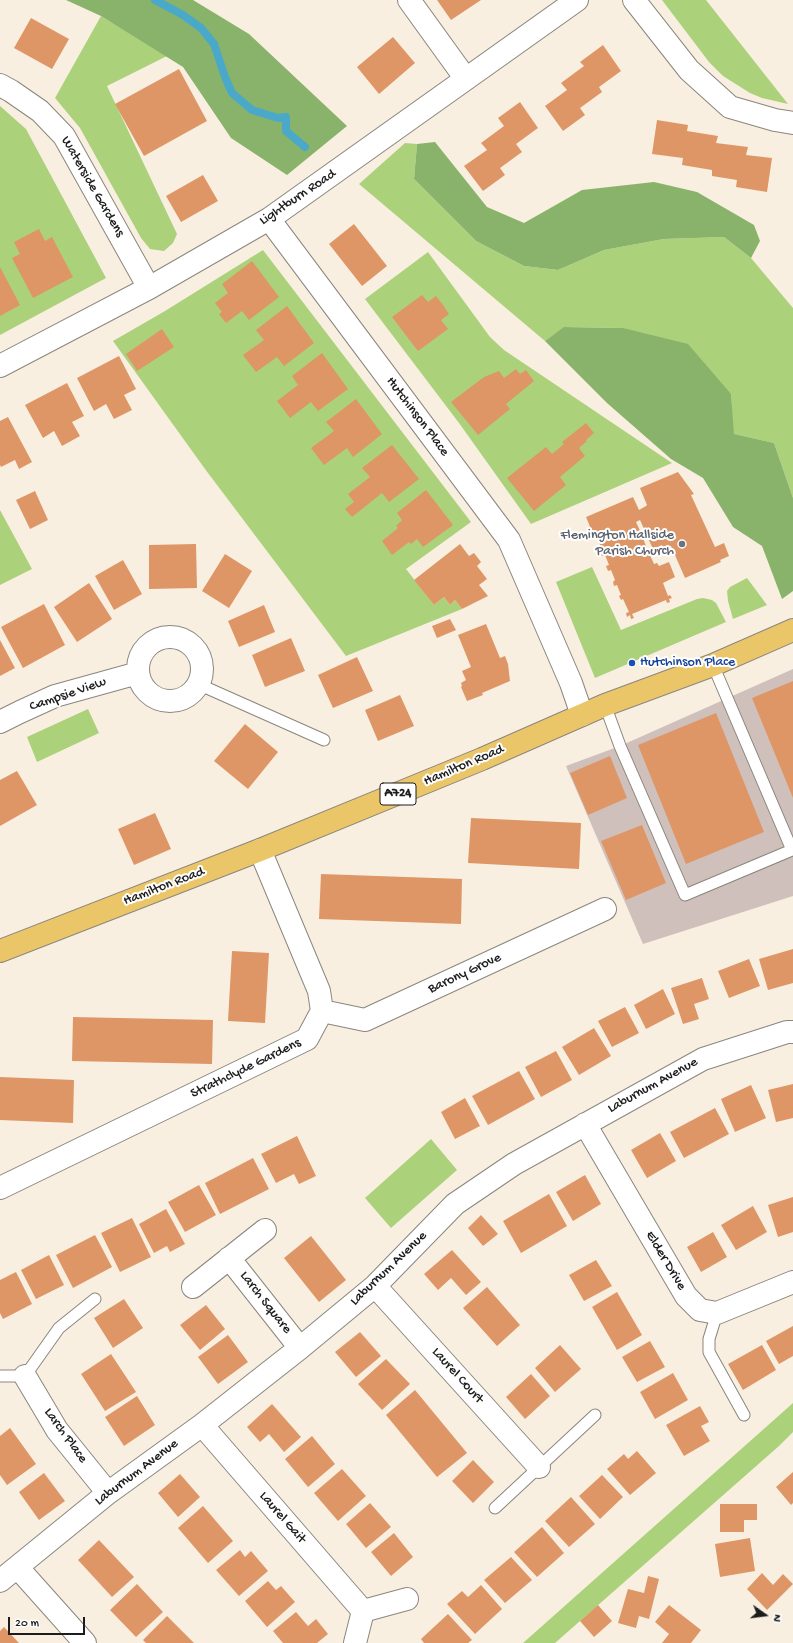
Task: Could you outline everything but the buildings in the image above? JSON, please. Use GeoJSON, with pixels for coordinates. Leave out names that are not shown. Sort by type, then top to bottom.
{"type":"FeatureCollection","features":[{"type":"Feature","properties":{"kind":"main road","name":"Hamilton Road"},"geometry":{"type":"LineString","coordinates":[[0,951],[260,850],[482,760],[605,705],[712,665],[793,630]]}},
{"type":"Feature","properties":{"kind":"street"},"geometry":{"type":"LineString","coordinates":[[409,0],[466,79]]}},
{"type":"Feature","properties":{"kind":"street","name":"Lightburn Road"},"geometry":{"type":"LineString","coordinates":[[0,366],[149,288],[269,219],[577,0]]}},
{"type":"Feature","properties":{"kind":"street"},"geometry":{"type":"LineString","coordinates":[[634,0],[689,70],[730,107],[775,120],[793,123]]}},
{"type":"Feature","properties":{"kind":"street","name":"Waterside Gardens"},"geometry":{"type":"LineString","coordinates":[[0,86],[11,91],[40,111],[64,136],[149,288]]}},
{"type":"Feature","properties":{"kind":"street","name":"Hutchinson Place"},"geometry":{"type":"LineString","coordinates":[[269,219],[510,540],[571,683],[582,715]]}},
{"type":"Feature","properties":{"kind":"street"},"geometry":{"type":"LineString","coordinates":[[169,637],[180,639],[193,648],[200,662],[201,673],[198,684],[192,692],[184,698],[164,700],[154,697],[146,691],[141,682],[138,673],[140,658],[149,645],[158,639],[169,637]]}},
{"type":"Feature","properties":{"kind":"street","name":"Campsie View"},"geometry":{"type":"LineString","coordinates":[[0,722],[55,696],[138,673]]}},
{"type":"Feature","properties":{"kind":"street"},"geometry":{"type":"LineString","coordinates":[[260,850],[319,991],[322,1011]]}},
{"type":"Feature","properties":{"kind":"street","name":"Barony Grove"},"geometry":{"type":"LineString","coordinates":[[322,1011],[364,1020],[605,909]]}},
{"type":"Feature","properties":{"kind":"street","name":"Strathclyde Gardens"},"geometry":{"type":"LineString","coordinates":[[0,1188],[307,1039],[322,1011]]}},
{"type":"Feature","properties":{"kind":"street","name":"Laburnum Avenue"},"geometry":{"type":"LineString","coordinates":[[0,1581],[108,1494],[202,1425],[300,1348],[375,1286],[455,1204],[514,1164],[703,1059],[788,1032],[793,1032]]}},
{"type":"Feature","properties":{"kind":"street","name":"Elder Drive"},"geometry":{"type":"LineString","coordinates":[[585,1124],[686,1296],[700,1310],[718,1313]]}},
{"type":"Feature","properties":{"kind":"street","name":"Larch Square"},"geometry":{"type":"LineString","coordinates":[[193,1287],[265,1230]]}},
{"type":"Feature","properties":{"kind":"street","name":"Larch Square"},"geometry":{"type":"LineString","coordinates":[[229,1258],[300,1348]]}},
{"type":"Feature","properties":{"kind":"street"},"geometry":{"type":"LineString","coordinates":[[718,1313],[793,1282]]}},
{"type":"Feature","properties":{"kind":"street","name":"Laurel Court"},"geometry":{"type":"LineString","coordinates":[[375,1286],[539,1467]]}},
{"type":"Feature","properties":{"kind":"street","name":"Larch Place"},"geometry":{"type":"LineString","coordinates":[[25,1376],[57,1430],[108,1494]]}},
{"type":"Feature","properties":{"kind":"street","name":"Laurel Gait"},"geometry":{"type":"LineString","coordinates":[[202,1425],[363,1611]]}},
{"type":"Feature","properties":{"kind":"street"},"geometry":{"type":"LineString","coordinates":[[18,1568],[85,1643]]}},
{"type":"Feature","properties":{"kind":"street"},"geometry":{"type":"LineString","coordinates":[[355,1643],[363,1611],[407,1599]]}},
{"type":"Feature","properties":{"kind":"lane"},"geometry":{"type":"LineString","coordinates":[[605,705],[620,746],[685,895],[792,851],[712,665]]}},
{"type":"Feature","properties":{"kind":"lane"},"geometry":{"type":"LineString","coordinates":[[198,684],[324,740]]}},
{"type":"Feature","properties":{"kind":"lane"},"geometry":{"type":"LineString","coordinates":[[0,1376],[25,1376],[59,1328],[95,1299]]}},
{"type":"Feature","properties":{"kind":"lane"},"geometry":{"type":"LineString","coordinates":[[718,1313],[709,1339],[709,1352],[744,1415]]}},
{"type":"Feature","properties":{"kind":"lane"},"geometry":{"type":"LineString","coordinates":[[494,1508],[595,1415]]}},
{"type":"Feature","properties":{"kind":"shaded area"},"geometry":{"type":"Polygon","coordinates":[[[793,669],[793,896],[643,944],[566,766],[620,746],[793,669]]]}},
{"type":"Feature","properties":{"kind":"green space"},"geometry":{"type":"Polygon","coordinates":[[[66,0],[193,0],[249,34],[347,126],[287,175],[231,138],[183,67],[101,16],[66,0]]]}},
{"type":"Feature","properties":{"kind":"green space"},"geometry":{"type":"Polygon","coordinates":[[[662,0],[706,0],[788,104],[762,98],[750,93],[723,76],[709,62],[662,0]]]}},
{"type":"Feature","properties":{"kind":"green space"},"geometry":{"type":"Polygon","coordinates":[[[101,16],[167,56],[107,86],[177,234],[173,243],[164,251],[150,249],[141,238],[80,128],[55,98],[101,16]]]}},
{"type":"Feature","properties":{"kind":"green space"},"geometry":{"type":"Polygon","coordinates":[[[0,106],[26,129],[106,278],[0,335],[0,106]]]}},
{"type":"Feature","properties":{"kind":"green space"},"geometry":{"type":"Polygon","coordinates":[[[435,142],[487,207],[524,223],[582,190],[654,182],[697,192],[754,225],[760,241],[751,258],[724,237],[664,239],[604,250],[558,270],[524,266],[476,241],[414,179],[417,144],[435,142]]]}},
{"type":"Feature","properties":{"kind":"green space"},"geometry":{"type":"Polygon","coordinates":[[[405,143],[417,144],[414,179],[476,241],[524,266],[558,270],[604,250],[664,239],[724,237],[751,258],[793,308],[793,498],[774,443],[733,434],[731,394],[623,328],[565,327],[545,341],[359,184],[405,143]]]}},
{"type":"Feature","properties":{"kind":"green space"},"geometry":{"type":"Polygon","coordinates":[[[263,250],[471,522],[406,569],[434,605],[444,597],[450,605],[455,600],[462,609],[346,656],[205,469],[113,341],[165,311],[263,250]]]}},
{"type":"Feature","properties":{"kind":"green space"},"geometry":{"type":"Polygon","coordinates":[[[428,252],[490,337],[504,350],[672,463],[531,524],[459,423],[365,299],[428,252]]]}},
{"type":"Feature","properties":{"kind":"green space"},"geometry":{"type":"Polygon","coordinates":[[[564,327],[623,328],[688,344],[731,394],[734,434],[774,443],[793,498],[793,591],[782,599],[762,546],[733,527],[703,478],[671,459],[607,403],[545,341],[564,327]]]}},
{"type":"Feature","properties":{"kind":"green space"},"geometry":{"type":"Polygon","coordinates":[[[0,510],[32,569],[0,585],[0,510]]]}},
{"type":"Feature","properties":{"kind":"green space"},"geometry":{"type":"Polygon","coordinates":[[[592,567],[621,630],[697,599],[703,598],[712,600],[716,603],[726,622],[595,678],[556,582],[592,567]]]}},
{"type":"Feature","properties":{"kind":"green space"},"geometry":{"type":"Polygon","coordinates":[[[747,578],[767,605],[733,619],[727,591],[730,587],[747,578]]]}},
{"type":"Feature","properties":{"kind":"green space"},"geometry":{"type":"Polygon","coordinates":[[[88,709],[99,733],[37,762],[27,737],[88,709]]]}},
{"type":"Feature","properties":{"kind":"green space"},"geometry":{"type":"Polygon","coordinates":[[[431,1139],[457,1170],[391,1228],[365,1198],[431,1139]]]}},
{"type":"Feature","properties":{"kind":"green space"},"geometry":{"type":"Polygon","coordinates":[[[793,1403],[793,1432],[779,1446],[555,1643],[523,1643],[793,1403]]]}},
{"type":"Feature","properties":{"kind":"waterway"},"geometry":{"type":"LineString","coordinates":[[155,0],[183,15],[201,28],[214,44],[232,93],[252,110],[278,118],[286,117],[286,131],[305,147]]}},
{"type":"Feature","properties":{"kind":"place","name":"Flemington Hallside Parish Church"},"geometry":{"type":"Point","coordinates":[682,544]}},
{"type":"Feature","properties":{"kind":"place","name":"Hutchinson Place"},"geometry":{"type":"Point","coordinates":[632,663]}}]}
